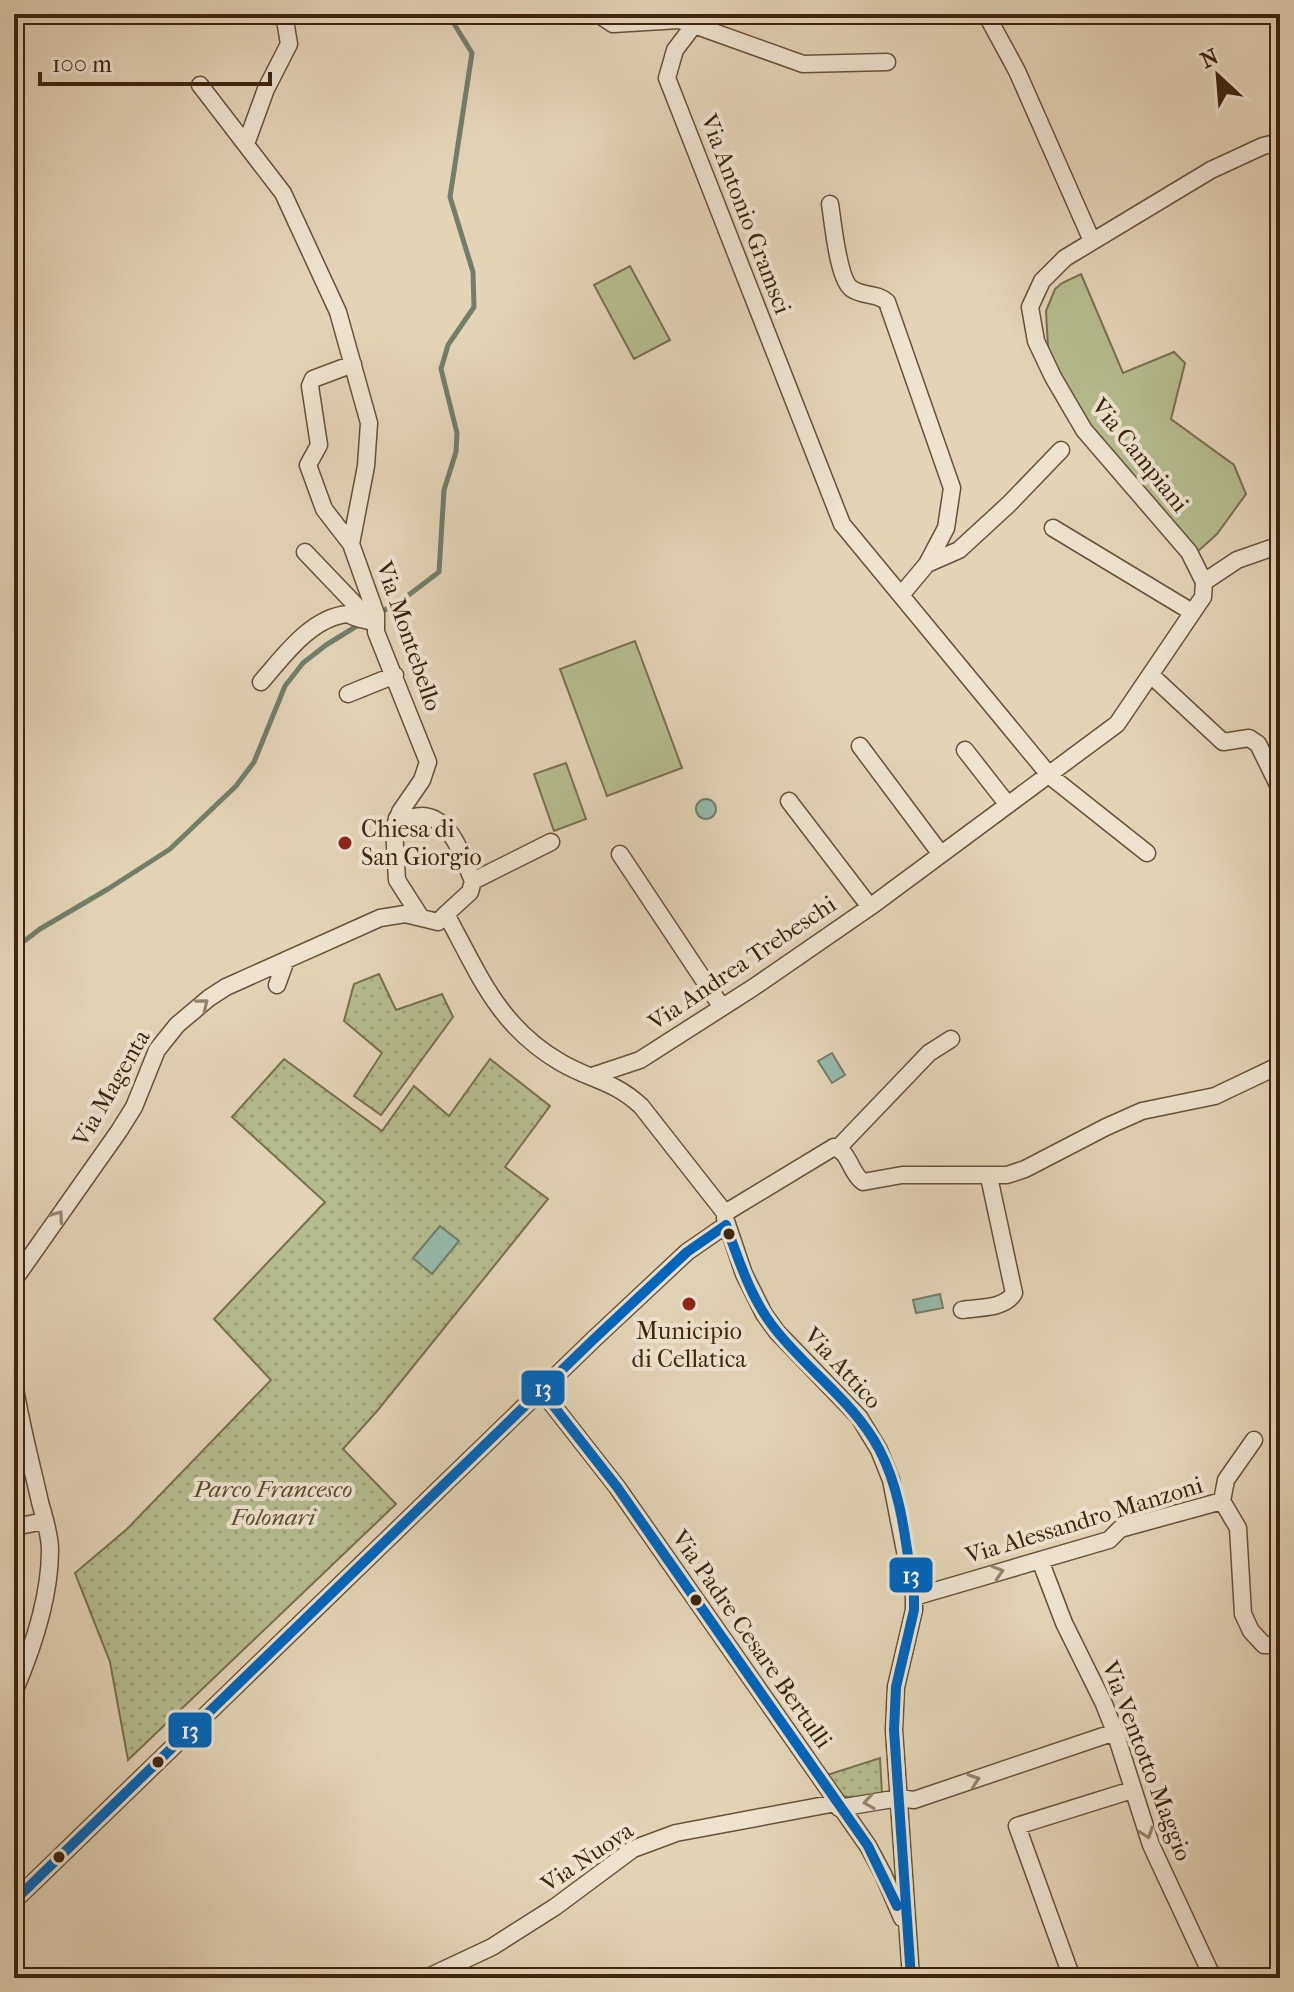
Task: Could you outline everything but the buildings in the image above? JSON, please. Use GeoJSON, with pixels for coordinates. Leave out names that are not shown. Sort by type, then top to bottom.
{"type":"FeatureCollection","features":[{"type":"Feature","properties":{"kind":"street"},"geometry":{"type":"LineString","coordinates":[[246,144],[266,89],[289,44],[284,14]]}},
{"type":"Feature","properties":{"kind":"street"},"geometry":{"type":"LineString","coordinates":[[598,14],[613,24],[679,20],[803,64],[887,62]]}},
{"type":"Feature","properties":{"kind":"street"},"geometry":{"type":"LineString","coordinates":[[986,14],[1017,71],[1092,241]]}},
{"type":"Feature","properties":{"kind":"street","name":"Via Antonio Gramsci"},"geometry":{"type":"LineString","coordinates":[[694,25],[675,50],[667,78],[842,524],[1050,776],[1147,853]]}},
{"type":"Feature","properties":{"kind":"street","name":"Via Montebello"},"geometry":{"type":"LineString","coordinates":[[200,85],[283,193],[303,232],[338,312],[369,423],[366,466],[351,544],[376,614],[373,622],[376,632],[428,762],[422,780],[397,818]]}},
{"type":"Feature","properties":{"kind":"street","name":"Via Campiani"},"geometry":{"type":"LineString","coordinates":[[1204,582],[1189,552],[1084,430],[1036,341],[1030,307],[1042,281],[1065,258],[1211,170],[1263,146],[1280,142]]}},
{"type":"Feature","properties":{"kind":"street"},"geometry":{"type":"LineString","coordinates":[[830,204],[844,281],[854,291],[879,295],[887,302],[952,488],[946,528],[927,564],[901,595]]}},
{"type":"Feature","properties":{"kind":"street"},"geometry":{"type":"LineString","coordinates":[[351,544],[324,509],[308,465],[319,445],[310,386],[313,379],[353,364]]}},
{"type":"Feature","properties":{"kind":"street"},"geometry":{"type":"LineString","coordinates":[[927,564],[959,550],[1061,450]]}},
{"type":"Feature","properties":{"kind":"street"},"geometry":{"type":"LineString","coordinates":[[1053,528],[1192,612]]}},
{"type":"Feature","properties":{"kind":"street"},"geometry":{"type":"LineString","coordinates":[[1204,582],[1237,560],[1280,545]]}},
{"type":"Feature","properties":{"kind":"street"},"geometry":{"type":"LineString","coordinates":[[305,552],[373,622]]}},
{"type":"Feature","properties":{"kind":"street","name":"Via Andrea Trebeschi"},"geometry":{"type":"LineString","coordinates":[[592,1076],[640,1060],[754,987],[870,907],[1117,724],[1203,597],[1204,582]]}},
{"type":"Feature","properties":{"kind":"street"},"geometry":{"type":"LineString","coordinates":[[261,682],[301,636],[343,614],[359,621],[373,622]]}},
{"type":"Feature","properties":{"kind":"street"},"geometry":{"type":"LineString","coordinates":[[348,694],[395,675]]}},
{"type":"Feature","properties":{"kind":"street"},"geometry":{"type":"LineString","coordinates":[[1152,676],[1223,742],[1249,738],[1258,744],[1280,789]]}},
{"type":"Feature","properties":{"kind":"street"},"geometry":{"type":"LineString","coordinates":[[860,746],[940,853]]}},
{"type":"Feature","properties":{"kind":"street"},"geometry":{"type":"LineString","coordinates":[[965,750],[1008,805]]}},
{"type":"Feature","properties":{"kind":"street","name":"Via Andrea Trebeschi"},"geometry":{"type":"LineString","coordinates":[[789,801],[870,907]]}},
{"type":"Feature","properties":{"kind":"street"},"geometry":{"type":"LineString","coordinates":[[442,918],[420,916],[397,880],[394,843],[397,818],[424,816],[442,823],[452,836],[472,887]]}},
{"type":"Feature","properties":{"kind":"street"},"geometry":{"type":"LineString","coordinates":[[442,918],[472,887],[551,842]]}},
{"type":"Feature","properties":{"kind":"street"},"geometry":{"type":"LineString","coordinates":[[620,854],[721,1006]]}},
{"type":"Feature","properties":{"kind":"street","name":"Via Magenta"},"geometry":{"type":"LineString","coordinates":[[14,1280],[119,1131],[134,1107],[157,1050],[177,1025],[226,987],[286,960],[380,918],[405,914],[420,916]]}},
{"type":"Feature","properties":{"kind":"street"},"geometry":{"type":"LineString","coordinates":[[442,918],[499,1011],[526,1039],[562,1064],[625,1091]]}},
{"type":"Feature","properties":{"kind":"street"},"geometry":{"type":"LineString","coordinates":[[277,985],[286,960]]}},
{"type":"Feature","properties":{"kind":"street"},"geometry":{"type":"LineString","coordinates":[[14,1901],[687,1252],[729,1215],[827,1150],[838,1148],[950,1035]]}},
{"type":"Feature","properties":{"kind":"street","name":"Via Andrea Trebeschi"},"geometry":{"type":"LineString","coordinates":[[625,1091],[640,1060]]}},
{"type":"Feature","properties":{"kind":"street"},"geometry":{"type":"LineString","coordinates":[[838,1148],[856,1177],[863,1182],[920,1174],[989,1177],[1025,1169],[1142,1111],[1215,1096],[1280,1065]]}},
{"type":"Feature","properties":{"kind":"street","name":"Via Attico"},"geometry":{"type":"LineString","coordinates":[[625,1091],[641,1106],[729,1215],[744,1274],[764,1314],[777,1332],[859,1417],[879,1450],[891,1480],[914,1597],[914,1610],[896,1687],[894,1730],[911,1978]]}},
{"type":"Feature","properties":{"kind":"street"},"geometry":{"type":"LineString","coordinates":[[962,1310],[1003,1304],[1014,1293],[989,1177]]}},
{"type":"Feature","properties":{"kind":"street"},"geometry":{"type":"LineString","coordinates":[[14,1382],[17,1407],[51,1547],[48,1580],[30,1651],[14,1692]]}},
{"type":"Feature","properties":{"kind":"street","name":"Via Padre Cesare Bertulli"},"geometry":{"type":"LineString","coordinates":[[541,1390],[617,1487],[873,1855],[906,1926]]}},
{"type":"Feature","properties":{"kind":"street","name":"Via Alessandro Manzoni"},"geometry":{"type":"LineString","coordinates":[[1254,1440],[1226,1480],[1222,1501],[1238,1528],[1243,1614],[1251,1631],[1264,1645],[1280,1645]]}},
{"type":"Feature","properties":{"kind":"street","name":"Via Alessandro Manzoni"},"geometry":{"type":"LineString","coordinates":[[914,1597],[1109,1540],[1120,1529],[1222,1501]]}},
{"type":"Feature","properties":{"kind":"street"},"geometry":{"type":"LineString","coordinates":[[14,1527],[45,1521]]}},
{"type":"Feature","properties":{"kind":"street","name":"Via Ventotto Maggio"},"geometry":{"type":"LineString","coordinates":[[1040,1560],[1064,1623],[1115,1732],[1151,1845],[1213,1978]]}},
{"type":"Feature","properties":{"kind":"street","name":"Via Nuova"},"geometry":{"type":"LineString","coordinates":[[426,1978],[492,1947],[543,1915],[633,1849],[676,1833],[838,1806],[899,1798],[914,1800],[1115,1732]]}},
{"type":"Feature","properties":{"kind":"street"},"geometry":{"type":"LineString","coordinates":[[1072,1978],[1017,1826],[1132,1790]]}},
{"type":"Feature","properties":{"kind":"street"},"geometry":{"type":"LineString","coordinates":[[873,1855],[891,1858],[902,1851]]}},
{"type":"Feature","properties":{"kind":"green space"},"geometry":{"type":"Polygon","coordinates":[[[630,266],[670,340],[634,359],[594,285],[630,266]]]}},
{"type":"Feature","properties":{"kind":"green space"},"geometry":{"type":"Polygon","coordinates":[[[1081,274],[1123,373],[1174,352],[1185,363],[1171,419],[1234,465],[1246,494],[1217,534],[1196,553],[1093,433],[1064,390],[1048,347],[1046,311],[1055,289],[1081,274]]]}},
{"type":"Feature","properties":{"kind":"green space"},"geometry":{"type":"Polygon","coordinates":[[[635,641],[682,768],[607,796],[560,669],[635,641]]]}},
{"type":"Feature","properties":{"kind":"green space"},"geometry":{"type":"Polygon","coordinates":[[[566,763],[586,819],[554,831],[534,774],[566,763]]]}},
{"type":"Feature","properties":{"kind":"green space"},"geometry":{"type":"Polygon","coordinates":[[[379,974],[396,1010],[442,994],[453,1017],[381,1115],[354,1096],[382,1053],[344,1021],[354,984],[379,974]]]}},
{"type":"Feature","properties":{"kind":"green space","name":"Parco Francesco Folonari"},"geometry":{"type":"Polygon","coordinates":[[[284,1059],[382,1131],[414,1086],[449,1116],[490,1059],[550,1106],[505,1167],[548,1199],[343,1449],[396,1504],[128,1760],[110,1662],[75,1573],[127,1529],[271,1380],[214,1319],[325,1202],[232,1117],[284,1059]]]}},
{"type":"Feature","properties":{"kind":"green space"},"geometry":{"type":"Polygon","coordinates":[[[880,1758],[882,1794],[854,1798],[842,1796],[827,1775],[880,1758]]]}},
{"type":"Feature","properties":{"kind":"shaded area"},"geometry":{"type":"Polygon","coordinates":[[[706,799],[713,802],[716,809],[713,816],[706,819],[699,816],[696,809],[699,802],[706,799]]]}},
{"type":"Feature","properties":{"kind":"shaded area"},"geometry":{"type":"Polygon","coordinates":[[[832,1053],[845,1075],[832,1083],[818,1061],[832,1053]]]}},
{"type":"Feature","properties":{"kind":"shaded area"},"geometry":{"type":"Polygon","coordinates":[[[440,1226],[459,1241],[432,1274],[413,1258],[440,1226]]]}},
{"type":"Feature","properties":{"kind":"shaded area"},"geometry":{"type":"Polygon","coordinates":[[[940,1294],[943,1308],[916,1313],[913,1300],[940,1294]]]}},
{"type":"Feature","properties":{"kind":"waterway"},"geometry":{"type":"LineString","coordinates":[[381,612],[439,572],[444,490],[456,452],[457,433],[441,369],[448,345],[474,307],[473,272],[450,197],[472,53],[448,14]]}},
{"type":"Feature","properties":{"kind":"waterway"},"geometry":{"type":"LineString","coordinates":[[14,949],[40,929],[170,849],[236,786],[254,762],[285,686],[303,663],[360,624]]}},
{"type":"Feature","properties":{"kind":"transit line","name":"13"},"geometry":{"type":"LineString","coordinates":[[726,1225],[759,1305],[788,1344],[844,1401],[869,1432],[887,1466],[899,1503],[914,1597],[914,1610],[896,1687],[894,1730],[911,1978]]}},
{"type":"Feature","properties":{"kind":"transit line","name":"13"},"geometry":{"type":"LineString","coordinates":[[14,1901],[594,1339],[687,1252],[726,1225]]}},
{"type":"Feature","properties":{"kind":"transit line","name":"13"},"geometry":{"type":"LineString","coordinates":[[541,1390],[617,1487],[868,1846],[897,1906]]}},
{"type":"Feature","properties":{"kind":"place","name":"Chiesa di San Giorgio"},"geometry":{"type":"Point","coordinates":[345,843]}},
{"type":"Feature","properties":{"kind":"place","name":"Municipio di Cellatica"},"geometry":{"type":"Point","coordinates":[689,1304]}}]}
